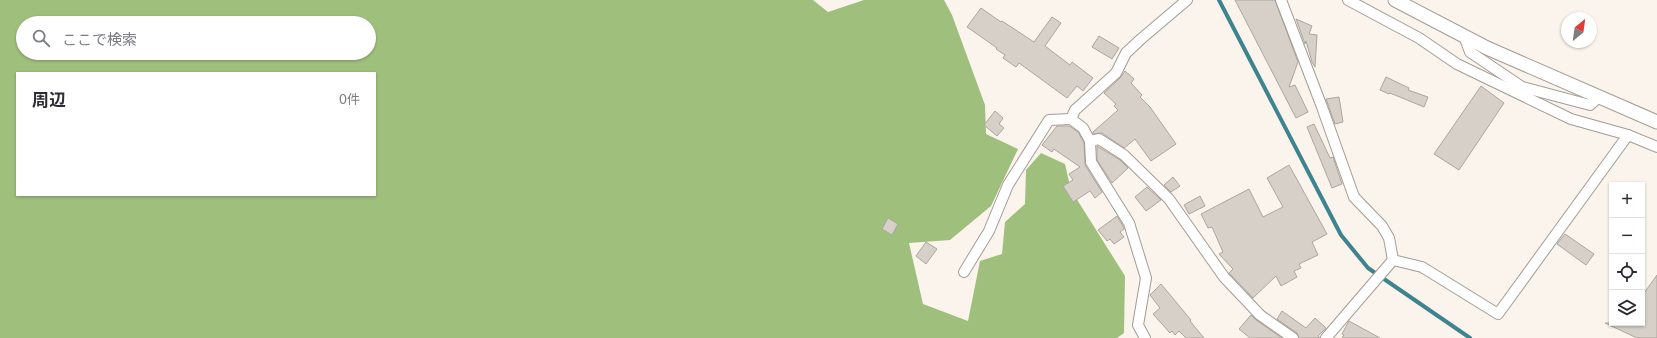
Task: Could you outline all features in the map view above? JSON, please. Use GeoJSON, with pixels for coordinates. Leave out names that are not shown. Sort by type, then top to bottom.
{"type":"FeatureCollection","features":[{"type":"Feature","properties":{"kind":"street"},"geometry":{"type":"LineString","coordinates":[[1071,120],[1075,110],[1116,73],[1126,53],[1187,0]]}},
{"type":"Feature","properties":{"kind":"street"},"geometry":{"type":"LineString","coordinates":[[1281,0],[1354,197],[1382,226],[1389,238],[1393,260]]}},
{"type":"Feature","properties":{"kind":"street"},"geometry":{"type":"LineString","coordinates":[[1348,0],[1418,38],[1457,64],[1521,90],[1590,105],[1599,98]]}},
{"type":"Feature","properties":{"kind":"street"},"geometry":{"type":"LineString","coordinates":[[1395,0],[1487,48],[1657,122]]}},
{"type":"Feature","properties":{"kind":"street"},"geometry":{"type":"LineString","coordinates":[[1464,36],[1470,52],[1521,90],[1571,119],[1628,135],[1657,147]]}},
{"type":"Feature","properties":{"kind":"street"},"geometry":{"type":"LineString","coordinates":[[964,272],[989,231],[1008,185],[1049,120],[1071,120],[1083,128],[1090,141],[1091,162],[1129,223],[1146,278],[1138,325],[1145,338]]}},
{"type":"Feature","properties":{"kind":"street"},"geometry":{"type":"LineString","coordinates":[[1393,260],[1422,267],[1498,314],[1628,135]]}},
{"type":"Feature","properties":{"kind":"street"},"geometry":{"type":"LineString","coordinates":[[1090,141],[1099,139],[1124,155],[1169,199],[1224,277],[1260,315],[1293,338]]}},
{"type":"Feature","properties":{"kind":"street"},"geometry":{"type":"LineString","coordinates":[[1326,338],[1393,260]]}},
{"type":"Feature","properties":{"kind":"green space"},"geometry":{"type":"Polygon","coordinates":[[[0,0],[813,0],[828,12],[864,0],[944,0],[952,15],[985,105],[986,134],[1018,149],[991,206],[950,240],[909,243],[923,304],[968,321],[980,261],[1002,254],[1005,222],[1025,204],[1026,170],[1041,153],[1065,164],[1071,190],[1125,276],[1124,333],[1117,338],[0,338],[0,0]]]}},
{"type":"Feature","properties":{"kind":"building"},"geometry":{"type":"Polygon","coordinates":[[[1235,0],[1275,0],[1298,62],[1289,87],[1295,85],[1308,112],[1296,118],[1235,0]]]}},
{"type":"Feature","properties":{"kind":"building"},"geometry":{"type":"Polygon","coordinates":[[[981,8],[1034,42],[1052,17],[1061,23],[1045,46],[1070,65],[1072,62],[1093,78],[1083,91],[1077,86],[1067,98],[1019,63],[1016,67],[1003,58],[1005,55],[996,49],[997,48],[967,27],[981,8]]]}},
{"type":"Feature","properties":{"kind":"building"},"geometry":{"type":"Polygon","coordinates":[[[1296,19],[1312,26],[1309,34],[1317,35],[1315,67],[1306,41],[1305,44],[1296,19]]]}},
{"type":"Feature","properties":{"kind":"building"},"geometry":{"type":"Polygon","coordinates":[[[1099,36],[1119,48],[1112,59],[1092,47],[1099,36]]]}},
{"type":"Feature","properties":{"kind":"building"},"geometry":{"type":"Polygon","coordinates":[[[1125,71],[1134,79],[1131,83],[1142,95],[1140,97],[1150,107],[1176,144],[1151,161],[1135,139],[1124,148],[1102,133],[1093,134],[1093,132],[1118,110],[1114,106],[1116,104],[1104,93],[1120,78],[1125,71]]]}},
{"type":"Feature","properties":{"kind":"building"},"geometry":{"type":"Polygon","coordinates":[[[1386,77],[1409,88],[1408,90],[1428,97],[1424,107],[1380,90],[1386,77]]]}},
{"type":"Feature","properties":{"kind":"building"},"geometry":{"type":"Polygon","coordinates":[[[1481,86],[1504,103],[1459,170],[1434,154],[1481,86]]]}},
{"type":"Feature","properties":{"kind":"building"},"geometry":{"type":"Polygon","coordinates":[[[1339,97],[1343,122],[1335,124],[1326,99],[1339,97]]]}},
{"type":"Feature","properties":{"kind":"building"},"geometry":{"type":"Polygon","coordinates":[[[995,111],[1003,118],[999,124],[1004,128],[997,136],[984,125],[995,111]]]}},
{"type":"Feature","properties":{"kind":"building"},"geometry":{"type":"Polygon","coordinates":[[[1314,124],[1330,158],[1333,157],[1342,184],[1332,188],[1307,127],[1314,124]]]}},
{"type":"Feature","properties":{"kind":"building"},"geometry":{"type":"Polygon","coordinates":[[[1057,126],[1069,126],[1078,132],[1084,143],[1085,165],[1102,192],[1095,198],[1090,191],[1073,202],[1063,186],[1073,180],[1069,174],[1080,167],[1054,149],[1052,152],[1042,145],[1057,126]]]}},
{"type":"Feature","properties":{"kind":"building"},"geometry":{"type":"Polygon","coordinates":[[[1097,146],[1120,160],[1128,168],[1112,183],[1097,160],[1097,146]]]}},
{"type":"Feature","properties":{"kind":"building"},"geometry":{"type":"Polygon","coordinates":[[[1289,165],[1327,234],[1312,242],[1318,255],[1299,264],[1301,268],[1294,271],[1297,277],[1281,286],[1276,276],[1253,298],[1229,273],[1233,269],[1219,254],[1223,252],[1212,227],[1208,228],[1201,214],[1249,189],[1263,217],[1283,207],[1267,178],[1289,165]]]}},
{"type":"Feature","properties":{"kind":"building"},"geometry":{"type":"Polygon","coordinates":[[[1173,177],[1180,186],[1171,192],[1164,185],[1173,177]]]}},
{"type":"Feature","properties":{"kind":"building"},"geometry":{"type":"Polygon","coordinates":[[[1147,187],[1161,200],[1146,211],[1135,197],[1147,187]]]}},
{"type":"Feature","properties":{"kind":"building"},"geometry":{"type":"Polygon","coordinates":[[[1200,196],[1205,206],[1189,214],[1184,205],[1200,196]]]}},
{"type":"Feature","properties":{"kind":"building"},"geometry":{"type":"Polygon","coordinates":[[[1117,216],[1124,229],[1120,232],[1124,237],[1114,244],[1110,239],[1107,241],[1098,230],[1117,216]]]}},
{"type":"Feature","properties":{"kind":"building"},"geometry":{"type":"Polygon","coordinates":[[[888,218],[898,224],[892,235],[882,229],[888,218]]]}},
{"type":"Feature","properties":{"kind":"building"},"geometry":{"type":"Polygon","coordinates":[[[1565,234],[1594,254],[1586,265],[1557,244],[1565,234]]]}},
{"type":"Feature","properties":{"kind":"building"},"geometry":{"type":"Polygon","coordinates":[[[926,242],[937,249],[926,264],[916,256],[926,242]]]}},
{"type":"Feature","properties":{"kind":"building"},"geometry":{"type":"Polygon","coordinates":[[[1657,275],[1657,338],[1637,338],[1611,326],[1645,326],[1645,292],[1657,275]]]}},
{"type":"Feature","properties":{"kind":"building"},"geometry":{"type":"Polygon","coordinates":[[[1161,284],[1204,338],[1186,338],[1179,331],[1175,335],[1172,331],[1170,333],[1153,314],[1160,308],[1150,295],[1161,284]]]}},
{"type":"Feature","properties":{"kind":"building"},"geometry":{"type":"Polygon","coordinates":[[[1282,311],[1306,328],[1315,318],[1326,328],[1318,336],[1320,338],[1299,338],[1297,333],[1277,319],[1282,311]]]}},
{"type":"Feature","properties":{"kind":"building"},"geometry":{"type":"Polygon","coordinates":[[[1251,315],[1282,338],[1250,338],[1239,329],[1251,315]]]}},
{"type":"Feature","properties":{"kind":"building"},"geometry":{"type":"Polygon","coordinates":[[[1349,321],[1380,338],[1342,338],[1344,335],[1342,334],[1349,321]]]}},
{"type":"Feature","properties":{"kind":"waterway"},"geometry":{"type":"LineString","coordinates":[[1219,0],[1341,235],[1368,268],[1470,338]]}}]}
